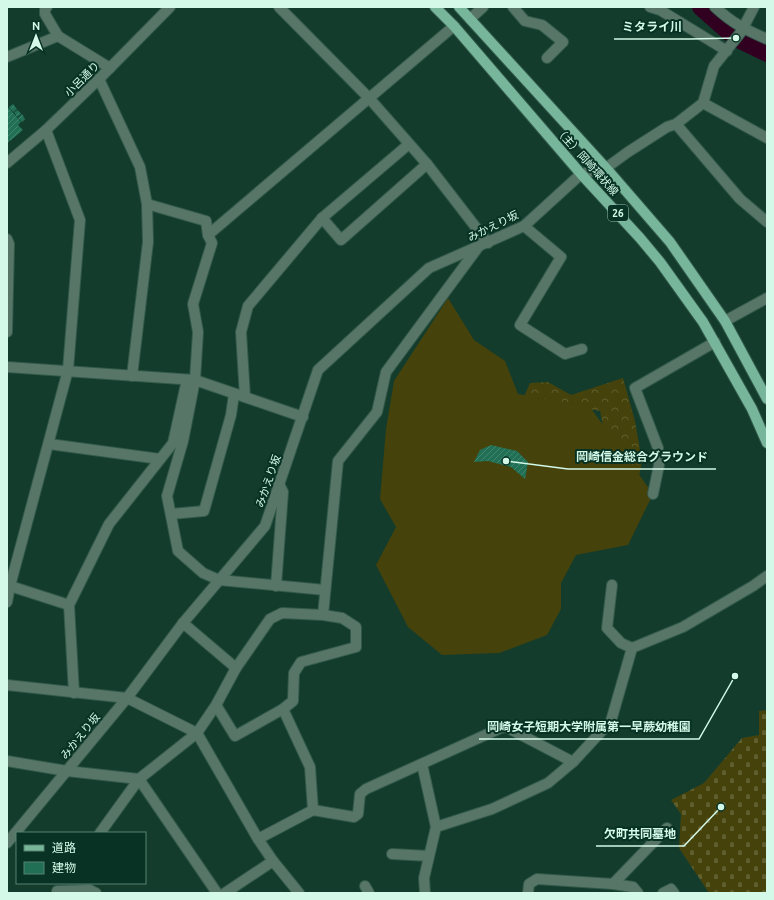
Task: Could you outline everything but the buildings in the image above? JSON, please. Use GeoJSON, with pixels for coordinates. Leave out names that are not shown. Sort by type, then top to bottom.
{"type":"FeatureCollection","features":[{"type":"Feature","properties":{"kind":"main road","name":"（主）岡崎環状線"},"geometry":{"type":"LineString","coordinates":[[435,7],[454,26],[581,174],[650,250],[703,322],[752,409],[767,443]]}},
{"type":"Feature","properties":{"kind":"main road","name":"（主）岡崎環状線"},"geometry":{"type":"LineString","coordinates":[[459,7],[606,168],[670,242],[725,321],[767,399]]}},
{"type":"Feature","properties":{"kind":"street"},"geometry":{"type":"LineString","coordinates":[[47,7],[45,9],[45,14],[58,36],[110,68]]}},
{"type":"Feature","properties":{"kind":"street","name":"小呂通り"},"geometry":{"type":"LineString","coordinates":[[7,163],[46,130],[170,7]]}},
{"type":"Feature","properties":{"kind":"street"},"geometry":{"type":"LineString","coordinates":[[279,7],[369,98],[427,164],[484,245],[386,372],[377,412],[338,461],[323,615]]}},
{"type":"Feature","properties":{"kind":"street"},"geometry":{"type":"LineString","coordinates":[[470,19],[483,7]]}},
{"type":"Feature","properties":{"kind":"street"},"geometry":{"type":"LineString","coordinates":[[513,7],[525,21],[542,25],[564,42],[547,58]]}},
{"type":"Feature","properties":{"kind":"street"},"geometry":{"type":"LineString","coordinates":[[650,7],[660,10],[710,39],[729,47]]}},
{"type":"Feature","properties":{"kind":"street"},"geometry":{"type":"LineString","coordinates":[[715,7],[742,30],[767,39]]}},
{"type":"Feature","properties":{"kind":"street"},"geometry":{"type":"LineString","coordinates":[[581,174],[606,168],[660,131],[676,124],[703,103],[714,66],[742,30],[754,7]]}},
{"type":"Feature","properties":{"kind":"street"},"geometry":{"type":"LineString","coordinates":[[208,235],[454,26]]}},
{"type":"Feature","properties":{"kind":"street"},"geometry":{"type":"LineString","coordinates":[[7,57],[58,36]]}},
{"type":"Feature","properties":{"kind":"street"},"geometry":{"type":"LineString","coordinates":[[99,79],[140,167],[147,204],[148,242],[132,376]]}},
{"type":"Feature","properties":{"kind":"street"},"geometry":{"type":"LineString","coordinates":[[703,103],[767,138]]}},
{"type":"Feature","properties":{"kind":"street"},"geometry":{"type":"LineString","coordinates":[[676,124],[740,199],[767,222]]}},
{"type":"Feature","properties":{"kind":"street"},"geometry":{"type":"LineString","coordinates":[[7,602],[9,585],[49,444],[68,370],[80,220],[46,130]]}},
{"type":"Feature","properties":{"kind":"street"},"geometry":{"type":"LineString","coordinates":[[245,396],[241,332],[248,306],[322,218],[409,144]]}},
{"type":"Feature","properties":{"kind":"street"},"geometry":{"type":"LineString","coordinates":[[322,218],[340,240],[427,164]]}},
{"type":"Feature","properties":{"kind":"street","name":"みかえり坂"},"geometry":{"type":"LineString","coordinates":[[16,832],[127,698],[183,623],[265,526],[318,370],[429,268],[484,245],[524,226],[581,174]]}},
{"type":"Feature","properties":{"kind":"street"},"geometry":{"type":"LineString","coordinates":[[147,204],[206,221],[208,235],[212,243],[193,304],[198,332],[195,380],[183,441],[167,496],[178,551],[202,574],[219,580],[325,590]]}},
{"type":"Feature","properties":{"kind":"street"},"geometry":{"type":"LineString","coordinates":[[524,226],[561,257],[520,324],[565,354],[582,349]]}},
{"type":"Feature","properties":{"kind":"street"},"geometry":{"type":"LineString","coordinates":[[7,239],[9,244],[7,332]]}},
{"type":"Feature","properties":{"kind":"street"},"geometry":{"type":"LineString","coordinates":[[725,321],[767,298]]}},
{"type":"Feature","properties":{"kind":"street"},"geometry":{"type":"LineString","coordinates":[[652,494],[659,466],[658,448],[635,388],[715,342]]}},
{"type":"Feature","properties":{"kind":"street"},"geometry":{"type":"LineString","coordinates":[[7,367],[68,370],[195,380],[303,417]]}},
{"type":"Feature","properties":{"kind":"street"},"geometry":{"type":"LineString","coordinates":[[74,693],[69,605],[109,524],[173,443],[186,384],[195,380]]}},
{"type":"Feature","properties":{"kind":"street"},"geometry":{"type":"LineString","coordinates":[[171,514],[204,512],[231,415],[234,394]]}},
{"type":"Feature","properties":{"kind":"street"},"geometry":{"type":"LineString","coordinates":[[49,444],[160,459]]}},
{"type":"Feature","properties":{"kind":"street"},"geometry":{"type":"LineString","coordinates":[[276,586],[283,492],[279,484]]}},
{"type":"Feature","properties":{"kind":"street"},"geometry":{"type":"LineString","coordinates":[[612,585],[607,628],[621,643],[632,648],[683,627],[753,586],[767,576]]}},
{"type":"Feature","properties":{"kind":"street"},"geometry":{"type":"LineString","coordinates":[[9,585],[69,605]]}},
{"type":"Feature","properties":{"kind":"street"},"geometry":{"type":"LineString","coordinates":[[101,832],[140,779],[197,733],[216,705],[236,668],[270,619],[282,613],[323,615],[342,618],[356,628],[356,647],[301,662],[294,673],[293,701],[283,709],[234,736],[216,705]]}},
{"type":"Feature","properties":{"kind":"street"},"geometry":{"type":"LineString","coordinates":[[183,623],[236,668]]}},
{"type":"Feature","properties":{"kind":"street"},"geometry":{"type":"LineString","coordinates":[[436,828],[492,809],[548,783],[573,762],[611,721],[632,648]]}},
{"type":"Feature","properties":{"kind":"street"},"geometry":{"type":"LineString","coordinates":[[7,685],[127,698],[197,733],[258,839],[273,861],[299,893]]}},
{"type":"Feature","properties":{"kind":"street"},"geometry":{"type":"LineString","coordinates":[[283,709],[310,767],[313,810]]}},
{"type":"Feature","properties":{"kind":"street"},"geometry":{"type":"LineString","coordinates":[[258,839],[313,810],[354,818],[358,814],[360,794],[366,789],[502,727],[508,728],[573,762]]}},
{"type":"Feature","properties":{"kind":"street"},"geometry":{"type":"LineString","coordinates":[[7,761],[67,771],[140,779],[217,893]]}},
{"type":"Feature","properties":{"kind":"street"},"geometry":{"type":"LineString","coordinates":[[422,764],[436,828],[424,878],[425,893]]}},
{"type":"Feature","properties":{"kind":"street"},"geometry":{"type":"LineString","coordinates":[[613,884],[667,828]]}},
{"type":"Feature","properties":{"kind":"street","name":"みかえり坂"},"geometry":{"type":"LineString","coordinates":[[7,843],[16,832]]}},
{"type":"Feature","properties":{"kind":"street"},"geometry":{"type":"LineString","coordinates":[[392,854],[429,856]]}},
{"type":"Feature","properties":{"kind":"street"},"geometry":{"type":"LineString","coordinates":[[225,893],[273,861]]}},
{"type":"Feature","properties":{"kind":"street"},"geometry":{"type":"LineString","coordinates":[[528,893],[529,884],[537,879],[613,884],[632,887],[638,893]]}},
{"type":"Feature","properties":{"kind":"street"},"geometry":{"type":"LineString","coordinates":[[59,889],[90,890],[96,893]]}},
{"type":"Feature","properties":{"kind":"street"},"geometry":{"type":"LineString","coordinates":[[664,893],[671,889],[674,893]]}},
{"type":"Feature","properties":{"kind":"green space"},"geometry":{"type":"Polygon","coordinates":[[[448,298],[474,340],[505,361],[518,394],[590,407],[653,494],[628,545],[576,555],[561,583],[561,609],[547,635],[499,653],[442,655],[408,627],[376,565],[396,527],[380,499],[386,429],[394,381],[448,298]]]}},
{"type":"Feature","properties":{"kind":"green space"},"geometry":{"type":"Polygon","coordinates":[[[623,378],[635,421],[642,461],[637,487],[604,432],[600,411],[523,399],[530,383],[548,382],[571,395],[623,378]]]}},
{"type":"Feature","properties":{"kind":"green space"},"geometry":{"type":"Polygon","coordinates":[[[767,710],[767,893],[709,893],[679,848],[681,814],[671,800],[704,783],[742,738],[759,735],[759,711],[767,710]]]}},
{"type":"Feature","properties":{"kind":"waterway"},"geometry":{"type":"LineString","coordinates":[[701,7],[736,38],[767,53]]}},
{"type":"Feature","properties":{"kind":"place","name":"ミタライ川"},"geometry":{"type":"Point","coordinates":[736,38]}},
{"type":"Feature","properties":{"kind":"place","name":"岡崎信金総合グラウンド"},"geometry":{"type":"Point","coordinates":[506,461]}},
{"type":"Feature","properties":{"kind":"place","name":"岡崎女子短期大学附属第一早蕨幼稚園"},"geometry":{"type":"Point","coordinates":[735,676]}},
{"type":"Feature","properties":{"kind":"place","name":"欠町共同墓地"},"geometry":{"type":"Point","coordinates":[721,807]}}]}
